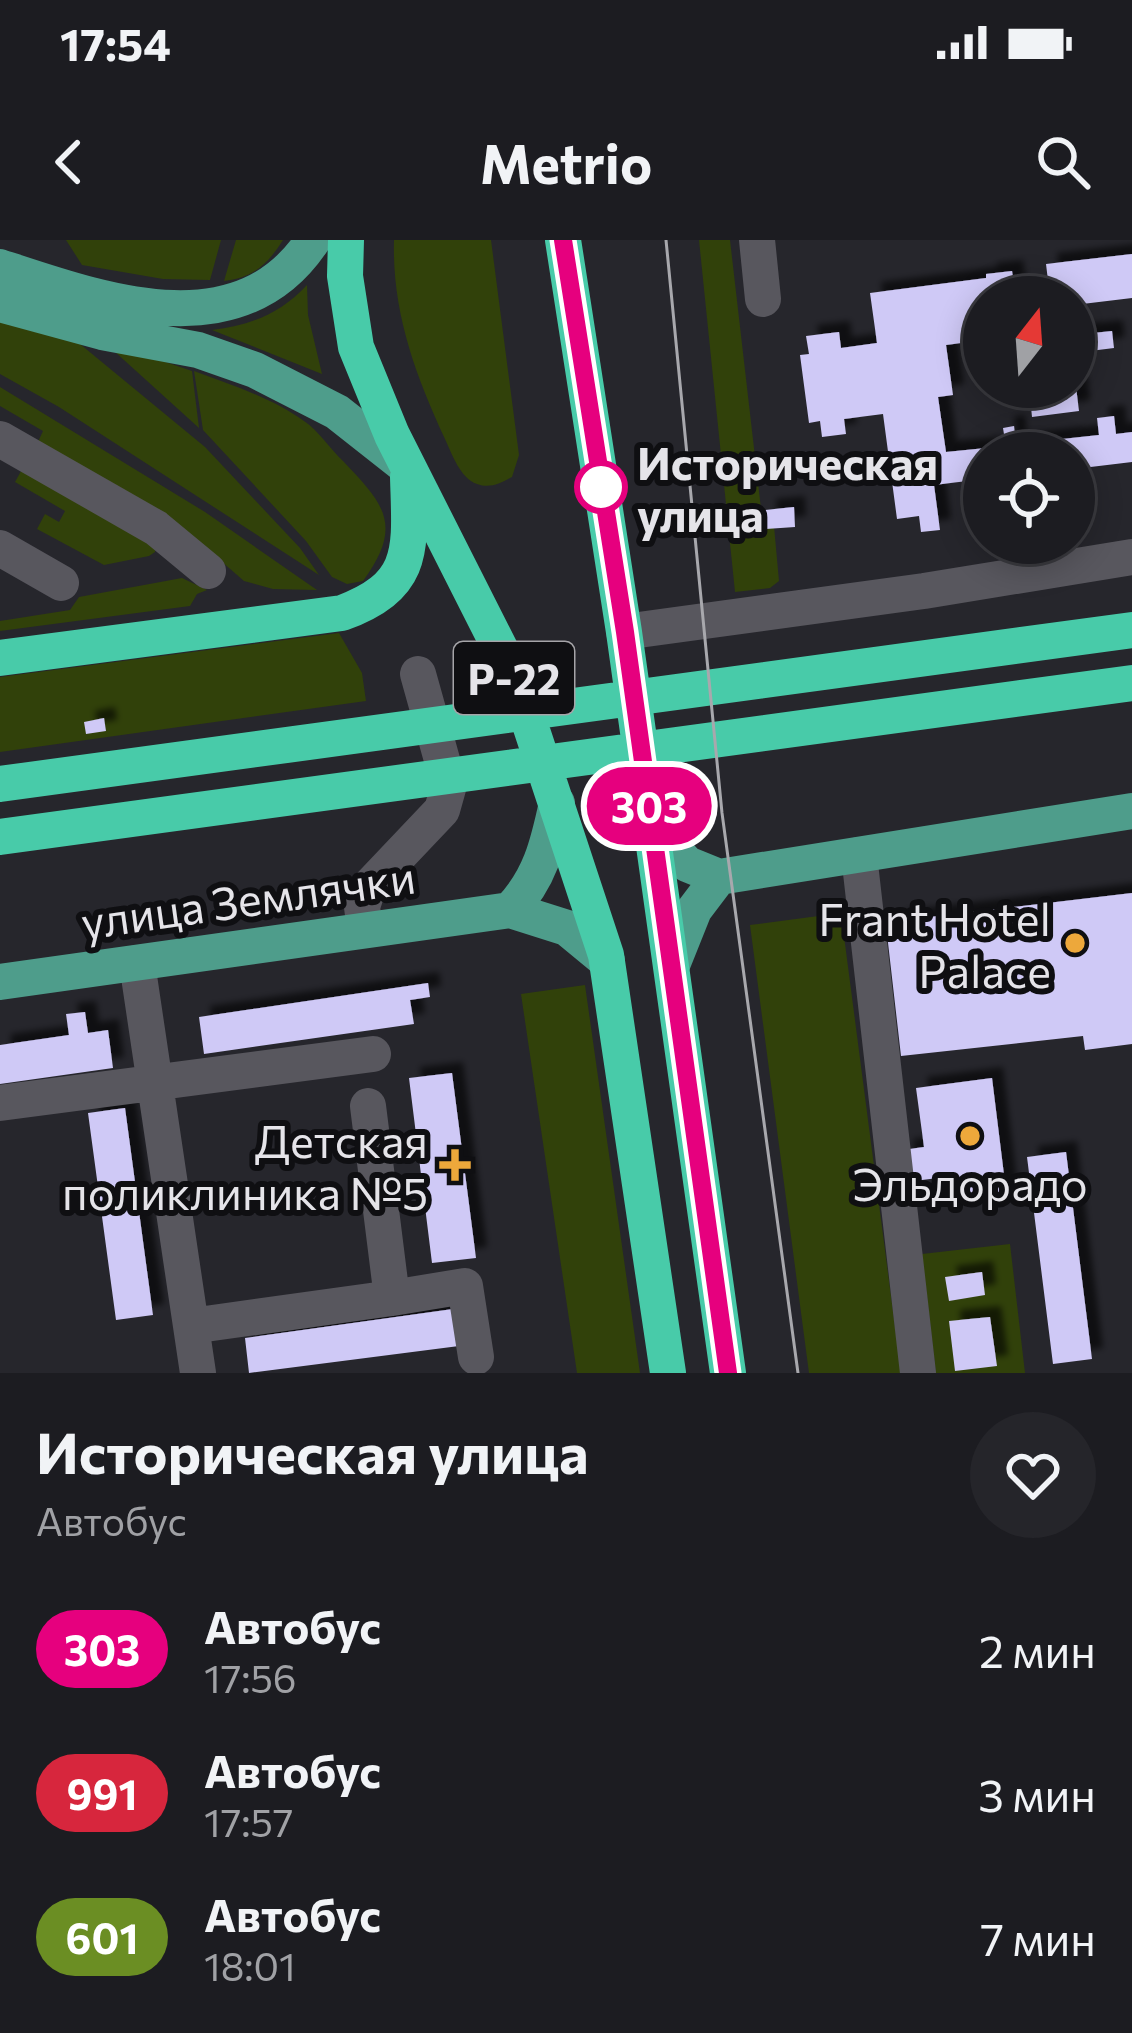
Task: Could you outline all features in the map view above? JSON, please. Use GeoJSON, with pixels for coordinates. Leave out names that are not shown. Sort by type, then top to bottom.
{"type":"FeatureCollection","features":[{"type":"Feature","properties":{"kind":"highway","name":"Р-22"},"geometry":{"type":"LineString","coordinates":[[346,240],[345,276],[356,347],[408,468],[514,676],[607,962],[668,1373]]}},
{"type":"Feature","properties":{"kind":"highway","name":"Р-22"},"geometry":{"type":"LineString","coordinates":[[562,240],[625,632],[728,1373]]}},
{"type":"Feature","properties":{"kind":"highway"},"geometry":{"type":"LineString","coordinates":[[0,658],[343,614],[370,603],[389,589],[402,568],[410,526],[408,468]]}},
{"type":"Feature","properties":{"kind":"highway"},"geometry":{"type":"LineString","coordinates":[[0,784],[1132,630]]}},
{"type":"Feature","properties":{"kind":"highway"},"geometry":{"type":"LineString","coordinates":[[0,837],[1132,682]]}},
{"type":"Feature","properties":{"kind":"main road"},"geometry":{"type":"LineString","coordinates":[[0,267],[64,288],[138,303],[220,307],[267,288],[313,240]]}},
{"type":"Feature","properties":{"kind":"main road"},"geometry":{"type":"LineString","coordinates":[[0,304],[70,325],[198,350],[255,370],[337,412],[408,468]]}},
{"type":"Feature","properties":{"kind":"main road"},"geometry":{"type":"LineString","coordinates":[[557,803],[540,867],[510,910],[567,928],[607,962]]}},
{"type":"Feature","properties":{"kind":"main road"},"geometry":{"type":"LineString","coordinates":[[652,824],[687,864],[719,877],[1132,811]]}},
{"type":"Feature","properties":{"kind":"main road"},"geometry":{"type":"LineString","coordinates":[[672,965],[694,910],[719,877]]}},
{"type":"Feature","properties":{"kind":"main road","name":"улица Землячки"},"geometry":{"type":"LineString","coordinates":[[0,982],[510,910]]}},
{"type":"Feature","properties":{"kind":"street"},"geometry":{"type":"LineString","coordinates":[[757,240],[763,298]]}},
{"type":"Feature","properties":{"kind":"street"},"geometry":{"type":"LineString","coordinates":[[0,439],[156,528],[181,544],[208,572]]}},
{"type":"Feature","properties":{"kind":"street"},"geometry":{"type":"LineString","coordinates":[[0,548],[61,584]]}},
{"type":"Feature","properties":{"kind":"street"},"geometry":{"type":"LineString","coordinates":[[625,632],[1132,557]]}},
{"type":"Feature","properties":{"kind":"street"},"geometry":{"type":"LineString","coordinates":[[365,930],[362,907],[368,888],[442,810],[448,784],[418,674]]}},
{"type":"Feature","properties":{"kind":"street"},"geometry":{"type":"LineString","coordinates":[[859,855],[918,1373]]}},
{"type":"Feature","properties":{"kind":"street"},"geometry":{"type":"LineString","coordinates":[[137,963],[198,1373]]}},
{"type":"Feature","properties":{"kind":"street"},"geometry":{"type":"LineString","coordinates":[[0,1103],[373,1054]]}},
{"type":"Feature","properties":{"kind":"street"},"geometry":{"type":"LineString","coordinates":[[368,1106],[392,1298]]}},
{"type":"Feature","properties":{"kind":"street"},"geometry":{"type":"LineString","coordinates":[[191,1326],[465,1286],[476,1357]]}},
{"type":"Feature","properties":{"kind":"green space"},"geometry":{"type":"Polygon","coordinates":[[[66,240],[221,240],[210,280],[163,279],[82,265],[66,240]]]}},
{"type":"Feature","properties":{"kind":"green space"},"geometry":{"type":"Polygon","coordinates":[[[236,240],[283,240],[259,268],[224,281],[236,240]]]}},
{"type":"Feature","properties":{"kind":"green space"},"geometry":{"type":"Polygon","coordinates":[[[394,240],[491,240],[519,455],[512,477],[495,485],[477,484],[461,471],[424,391],[397,292],[394,240]]]}},
{"type":"Feature","properties":{"kind":"green space"},"geometry":{"type":"Polygon","coordinates":[[[699,240],[730,240],[763,526],[774,526],[779,581],[770,588],[735,592],[699,240]]]}},
{"type":"Feature","properties":{"kind":"green space"},"geometry":{"type":"Polygon","coordinates":[[[307,285],[308,315],[322,374],[212,330],[264,316],[307,285]]]}},
{"type":"Feature","properties":{"kind":"green space"},"geometry":{"type":"Polygon","coordinates":[[[0,318],[80,344],[205,447],[300,548],[319,575],[0,374],[0,318]]]}},
{"type":"Feature","properties":{"kind":"green space"},"geometry":{"type":"Polygon","coordinates":[[[103,341],[192,371],[199,428],[103,341]]]}},
{"type":"Feature","properties":{"kind":"green space"},"geometry":{"type":"Polygon","coordinates":[[[194,371],[265,399],[304,421],[369,490],[384,516],[386,530],[376,562],[363,581],[347,584],[332,577],[306,541],[203,430],[194,371]]]}},
{"type":"Feature","properties":{"kind":"green space"},"geometry":{"type":"Polygon","coordinates":[[[0,387],[205,512],[317,590],[273,589],[244,581],[198,541],[37,444],[43,431],[0,406],[0,387]]]}},
{"type":"Feature","properties":{"kind":"green space"},"geometry":{"type":"Polygon","coordinates":[[[26,462],[155,545],[155,552],[104,565],[37,529],[45,514],[59,522],[65,511],[15,482],[26,462]]]}},
{"type":"Feature","properties":{"kind":"green space"},"geometry":{"type":"Polygon","coordinates":[[[182,578],[207,590],[197,594],[190,606],[0,631],[0,621],[70,610],[79,597],[182,578]]]}},
{"type":"Feature","properties":{"kind":"green space"},"geometry":{"type":"Polygon","coordinates":[[[339,633],[362,673],[366,701],[0,752],[0,677],[339,633]]]}},
{"type":"Feature","properties":{"kind":"green space"},"geometry":{"type":"Polygon","coordinates":[[[841,913],[901,1373],[809,1373],[750,925],[841,913]]]}},
{"type":"Feature","properties":{"kind":"green space"},"geometry":{"type":"Polygon","coordinates":[[[585,985],[640,1373],[577,1373],[521,994],[585,985]]]}},
{"type":"Feature","properties":{"kind":"green space"},"geometry":{"type":"Polygon","coordinates":[[[1010,1244],[1025,1373],[936,1373],[922,1254],[1010,1244]]]}},
{"type":"Feature","properties":{"kind":"building"},"geometry":{"type":"Polygon","coordinates":[[[1132,254],[1132,298],[1095,302],[1095,276],[1047,276],[1046,264],[1132,254]]]}},
{"type":"Feature","properties":{"kind":"building"},"geometry":{"type":"Polygon","coordinates":[[[1012,271],[1013,276],[986,276],[1012,271]]]}},
{"type":"Feature","properties":{"kind":"building"},"geometry":{"type":"Polygon","coordinates":[[[963,281],[963,343],[946,345],[953,395],[938,397],[946,452],[963,450],[963,482],[934,485],[940,530],[921,532],[919,516],[897,519],[883,414],[844,419],[846,434],[822,437],[820,421],[809,423],[800,355],[809,354],[806,336],[839,332],[841,348],[877,343],[870,293],[963,281]]]}},
{"type":"Feature","properties":{"kind":"building"},"geometry":{"type":"Polygon","coordinates":[[[1112,331],[1114,348],[1095,350],[1095,333],[1112,331]]]}},
{"type":"Feature","properties":{"kind":"building"},"geometry":{"type":"Polygon","coordinates":[[[1031,408],[1079,408],[1079,411],[1032,417],[1031,408]]]}},
{"type":"Feature","properties":{"kind":"building"},"geometry":{"type":"Polygon","coordinates":[[[1114,416],[1116,434],[1132,432],[1132,462],[1095,466],[1097,418],[1114,416]]]}},
{"type":"Feature","properties":{"kind":"building"},"geometry":{"type":"Polygon","coordinates":[[[794,507],[795,527],[766,529],[765,510],[794,507]]]}},
{"type":"Feature","properties":{"kind":"building"},"geometry":{"type":"Polygon","coordinates":[[[104,718],[106,731],[86,734],[84,722],[104,718]]]}},
{"type":"Feature","properties":{"kind":"building"},"geometry":{"type":"Polygon","coordinates":[[[1132,893],[1132,1044],[1085,1050],[1083,1036],[901,1056],[887,934],[896,921],[1132,893]]]}},
{"type":"Feature","properties":{"kind":"building"},"geometry":{"type":"Polygon","coordinates":[[[428,983],[430,997],[410,1000],[414,1024],[204,1054],[199,1017],[428,983]]]}},
{"type":"Feature","properties":{"kind":"building"},"geometry":{"type":"Polygon","coordinates":[[[85,1012],[88,1033],[108,1030],[113,1068],[0,1084],[0,1045],[69,1035],[66,1014],[85,1012]]]}},
{"type":"Feature","properties":{"kind":"building"},"geometry":{"type":"Polygon","coordinates":[[[452,1073],[476,1258],[432,1263],[409,1078],[452,1073]]]}},
{"type":"Feature","properties":{"kind":"building"},"geometry":{"type":"Polygon","coordinates":[[[992,1078],[1006,1191],[957,1198],[954,1176],[906,1182],[902,1150],[924,1147],[916,1088],[992,1078]]]}},
{"type":"Feature","properties":{"kind":"building"},"geometry":{"type":"Polygon","coordinates":[[[125,1108],[153,1315],[116,1320],[88,1113],[125,1108]]]}},
{"type":"Feature","properties":{"kind":"building"},"geometry":{"type":"Polygon","coordinates":[[[1066,1152],[1092,1359],[1053,1364],[1027,1157],[1066,1152]]]}},
{"type":"Feature","properties":{"kind":"building"},"geometry":{"type":"Polygon","coordinates":[[[982,1272],[985,1295],[949,1301],[945,1277],[982,1272]]]}},
{"type":"Feature","properties":{"kind":"building"},"geometry":{"type":"Polygon","coordinates":[[[453,1309],[459,1346],[249,1373],[245,1338],[453,1309]]]}},
{"type":"Feature","properties":{"kind":"building"},"geometry":{"type":"Polygon","coordinates":[[[990,1317],[997,1366],[955,1371],[949,1321],[990,1317]]]}},
{"type":"Feature","properties":{"kind":"tram line"},"geometry":{"type":"LineString","coordinates":[[666,240],[722,813],[798,1373]]}},
{"type":"Feature","properties":{"kind":"bus line","name":"303"},"geometry":{"type":"LineString","coordinates":[[563,240],[625,632],[728,1373]]}},
{"type":"Feature","properties":{"kind":"place","name":"Историческая улица"},"geometry":{"type":"Point","coordinates":[601,487]}},
{"type":"Feature","properties":{"kind":"place","name":"Frant Hotel Palace"},"geometry":{"type":"Point","coordinates":[1075,943]}},
{"type":"Feature","properties":{"kind":"place","name":"Эльдорадо"},"geometry":{"type":"Point","coordinates":[970,1136]}},
{"type":"Feature","properties":{"kind":"place","name":"Детская поликлиника №5"},"geometry":{"type":"Point","coordinates":[455,1165]}}]}
